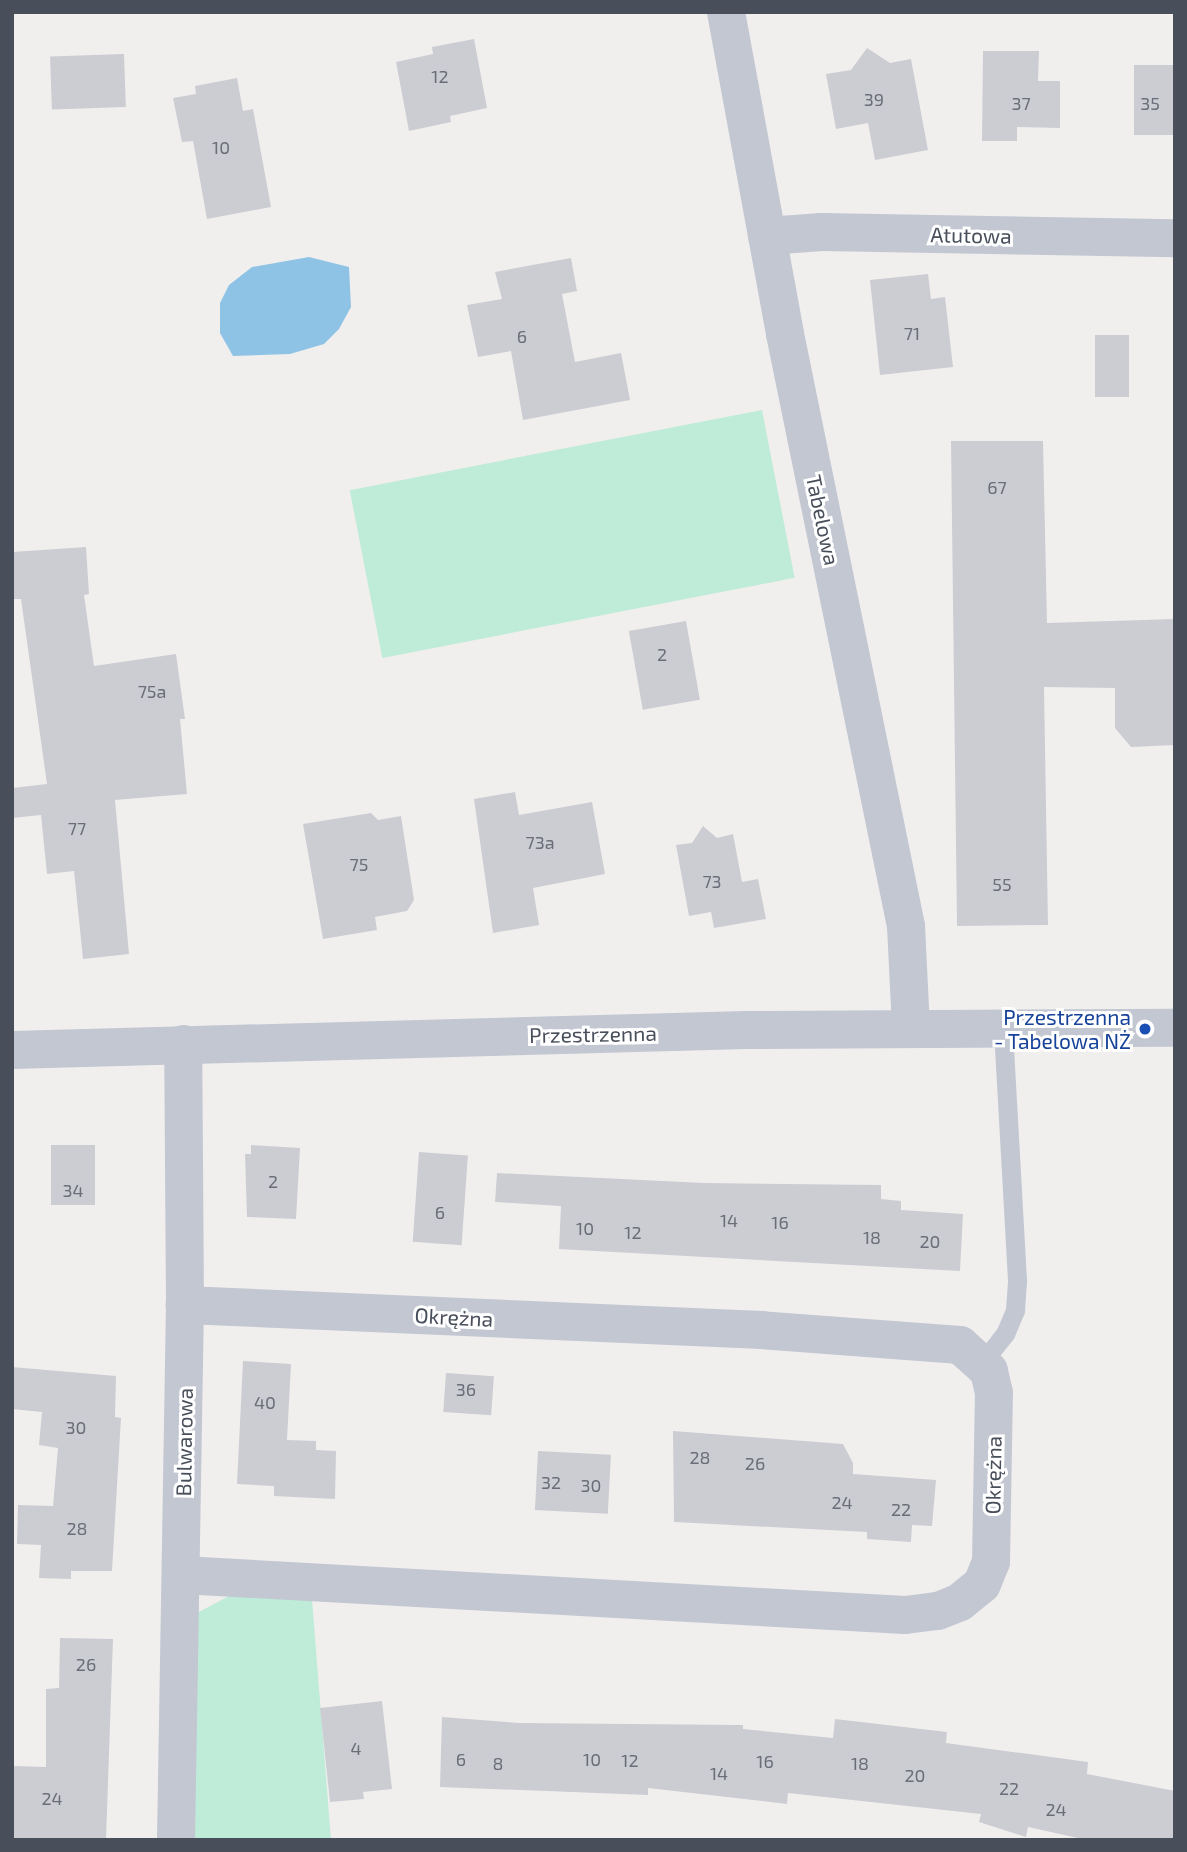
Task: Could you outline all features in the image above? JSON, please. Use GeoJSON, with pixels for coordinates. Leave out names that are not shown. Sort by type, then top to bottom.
{"type":"FeatureCollection","features":[{"type":"Feature","properties":{"kind":"street","name":"Tabelowa"},"geometry":{"type":"LineString","coordinates":[[726,12],[767,236],[906,926],[911,1028]]}},
{"type":"Feature","properties":{"kind":"street","name":"Atutowa"},"geometry":{"type":"LineString","coordinates":[[767,236],[822,232],[1175,238]]}},
{"type":"Feature","properties":{"kind":"street","name":"Przestrzenna"},"geometry":{"type":"LineString","coordinates":[[12,1051],[183,1044],[911,1028],[1175,1028]]}},
{"type":"Feature","properties":{"kind":"street","name":"Bulwarowa"},"geometry":{"type":"LineString","coordinates":[[176,1840],[185,1305],[183,1044]]}},
{"type":"Feature","properties":{"kind":"street","name":"Okrężna"},"geometry":{"type":"LineString","coordinates":[[182,1574],[905,1615],[938,1611],[960,1602],[982,1584],[992,1562],[994,1393],[982,1363],[960,1345],[943,1343],[185,1305]]}},
{"type":"Feature","properties":{"kind":"lane"},"geometry":{"type":"LineString","coordinates":[[982,1363],[1005,1334],[1015,1310],[1017,1280],[1003,1029]]}},
{"type":"Feature","properties":{"kind":"green space"},"geometry":{"type":"Polygon","coordinates":[[[762,410],[795,578],[382,658],[350,490],[762,410]]]}},
{"type":"Feature","properties":{"kind":"green space"},"geometry":{"type":"Polygon","coordinates":[[[229,1596],[312,1599],[331,1840],[187,1840],[197,1613],[229,1596]]]}},
{"type":"Feature","properties":{"kind":"water"},"geometry":{"type":"Polygon","coordinates":[[[309,257],[349,267],[351,307],[339,329],[324,344],[290,354],[233,356],[220,333],[220,303],[229,285],[252,267],[309,257]]]}},
{"type":"Feature","properties":{"kind":"building"},"geometry":{"type":"Polygon","coordinates":[[[474,39],[487,108],[450,116],[451,122],[409,131],[396,62],[433,54],[432,47],[474,39]]]}},
{"type":"Feature","properties":{"kind":"building"},"geometry":{"type":"Polygon","coordinates":[[[867,48],[890,63],[911,59],[928,150],[875,160],[868,123],[836,129],[826,74],[851,70],[867,48]]]}},
{"type":"Feature","properties":{"kind":"building"},"geometry":{"type":"Polygon","coordinates":[[[983,51],[1039,51],[1038,81],[1060,81],[1060,128],[1017,127],[1017,141],[982,141],[983,51]]]}},
{"type":"Feature","properties":{"kind":"building"},"geometry":{"type":"Polygon","coordinates":[[[124,54],[126,107],[52,110],[50,57],[124,54]]]}},
{"type":"Feature","properties":{"kind":"building"},"geometry":{"type":"Polygon","coordinates":[[[1134,65],[1175,65],[1175,135],[1134,135],[1134,65]]]}},
{"type":"Feature","properties":{"kind":"building"},"geometry":{"type":"Polygon","coordinates":[[[237,78],[243,111],[253,109],[271,207],[207,219],[193,141],[182,142],[173,98],[196,94],[195,86],[237,78]]]}},
{"type":"Feature","properties":{"kind":"building"},"geometry":{"type":"Polygon","coordinates":[[[571,258],[577,291],[562,294],[575,362],[621,353],[630,400],[523,420],[511,351],[478,357],[467,305],[502,299],[495,272],[571,258]]]}},
{"type":"Feature","properties":{"kind":"building"},"geometry":{"type":"Polygon","coordinates":[[[928,274],[931,299],[945,297],[953,367],[880,375],[870,280],[928,274]]]}},
{"type":"Feature","properties":{"kind":"building"},"geometry":{"type":"Polygon","coordinates":[[[1095,335],[1129,335],[1129,397],[1095,397],[1095,335]]]}},
{"type":"Feature","properties":{"kind":"building"},"geometry":{"type":"Polygon","coordinates":[[[951,441],[1043,441],[1047,623],[1175,619],[1175,745],[1131,747],[1115,728],[1115,688],[1044,687],[1048,925],[957,926],[951,441]]]}},
{"type":"Feature","properties":{"kind":"building"},"geometry":{"type":"Polygon","coordinates":[[[86,547],[89,594],[84,595],[94,666],[176,654],[185,719],[180,719],[187,794],[115,800],[129,954],[83,959],[74,871],[47,874],[41,815],[12,818],[12,788],[47,784],[21,599],[12,599],[12,552],[86,547]]]}},
{"type":"Feature","properties":{"kind":"building"},"geometry":{"type":"Polygon","coordinates":[[[686,621],[700,700],[643,710],[629,631],[686,621]]]}},
{"type":"Feature","properties":{"kind":"building"},"geometry":{"type":"Polygon","coordinates":[[[515,792],[519,815],[592,802],[605,874],[533,888],[539,925],[493,933],[474,799],[515,792]]]}},
{"type":"Feature","properties":{"kind":"building"},"geometry":{"type":"Polygon","coordinates":[[[371,813],[378,820],[401,816],[414,900],[407,911],[375,917],[377,930],[323,939],[303,824],[371,813]]]}},
{"type":"Feature","properties":{"kind":"building"},"geometry":{"type":"Polygon","coordinates":[[[703,826],[717,838],[733,834],[742,882],[758,879],[766,919],[714,928],[711,912],[689,916],[676,845],[692,843],[703,826]]]}},
{"type":"Feature","properties":{"kind":"building"},"geometry":{"type":"Polygon","coordinates":[[[51,1145],[95,1145],[95,1205],[51,1205],[51,1145]]]}},
{"type":"Feature","properties":{"kind":"building"},"geometry":{"type":"Polygon","coordinates":[[[251,1145],[300,1148],[296,1219],[247,1217],[245,1154],[251,1154],[251,1145]]]}},
{"type":"Feature","properties":{"kind":"building"},"geometry":{"type":"Polygon","coordinates":[[[419,1152],[468,1155],[462,1245],[413,1242],[419,1152]]]}},
{"type":"Feature","properties":{"kind":"building"},"geometry":{"type":"Polygon","coordinates":[[[497,1173],[704,1183],[881,1185],[881,1199],[901,1201],[901,1210],[963,1214],[960,1271],[559,1249],[561,1206],[495,1202],[497,1173]]]}},
{"type":"Feature","properties":{"kind":"building"},"geometry":{"type":"Polygon","coordinates":[[[243,1361],[291,1364],[287,1440],[316,1441],[316,1450],[336,1451],[335,1499],[274,1496],[274,1486],[237,1484],[243,1361]]]}},
{"type":"Feature","properties":{"kind":"building"},"geometry":{"type":"Polygon","coordinates":[[[12,1367],[116,1376],[115,1417],[121,1418],[112,1571],[71,1571],[71,1579],[39,1578],[41,1545],[17,1544],[18,1505],[53,1506],[58,1448],[39,1445],[42,1412],[12,1409],[12,1367]]]}},
{"type":"Feature","properties":{"kind":"building"},"geometry":{"type":"Polygon","coordinates":[[[446,1373],[494,1376],[491,1415],[443,1412],[446,1373]]]}},
{"type":"Feature","properties":{"kind":"building"},"geometry":{"type":"Polygon","coordinates":[[[673,1431],[843,1444],[853,1463],[853,1474],[936,1480],[932,1526],[912,1525],[911,1542],[867,1539],[867,1532],[674,1522],[673,1431]]]}},
{"type":"Feature","properties":{"kind":"building"},"geometry":{"type":"Polygon","coordinates":[[[538,1451],[611,1455],[608,1514],[535,1510],[538,1451]]]}},
{"type":"Feature","properties":{"kind":"building"},"geometry":{"type":"Polygon","coordinates":[[[60,1638],[113,1639],[106,1840],[12,1840],[12,1766],[46,1767],[46,1689],[59,1688],[60,1638]]]}},
{"type":"Feature","properties":{"kind":"building"},"geometry":{"type":"Polygon","coordinates":[[[382,1701],[392,1789],[363,1792],[364,1799],[330,1802],[320,1708],[382,1701]]]}},
{"type":"Feature","properties":{"kind":"building"},"geometry":{"type":"Polygon","coordinates":[[[442,1717],[519,1723],[743,1725],[743,1729],[833,1738],[835,1719],[947,1732],[946,1743],[1088,1762],[1087,1774],[1175,1791],[1175,1840],[1087,1840],[1028,1827],[1026,1837],[979,1822],[981,1814],[788,1793],[787,1804],[648,1788],[648,1795],[440,1787],[442,1717]]]}},
{"type":"Feature","properties":{"kind":"place","name":"Przestrzenna - Tabelowa NŻ"},"geometry":{"type":"Point","coordinates":[1145,1029]}}]}
